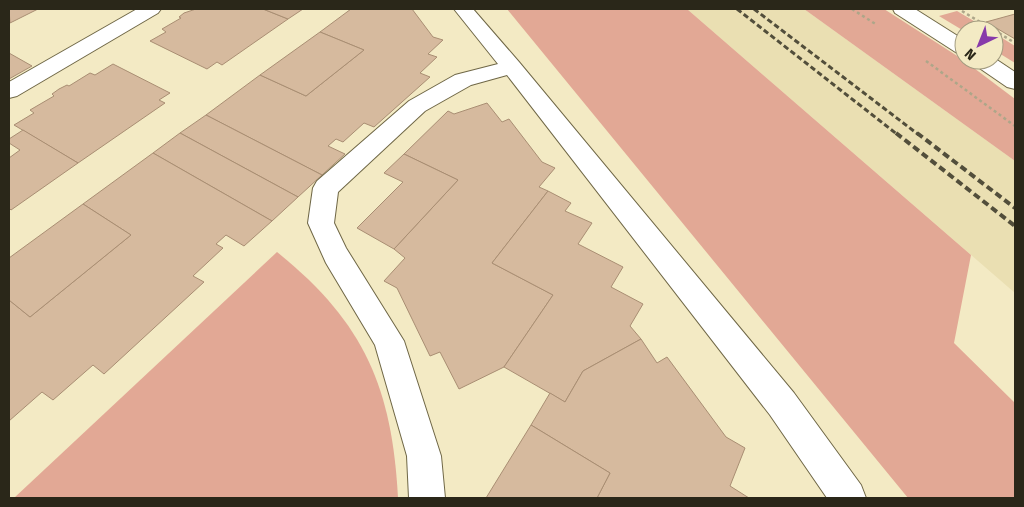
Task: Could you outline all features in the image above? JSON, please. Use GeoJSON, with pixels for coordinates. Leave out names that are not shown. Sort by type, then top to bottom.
{"type":"FeatureCollection","features":[{"type":"Feature","properties":{"kind":"street"},"geometry":{"type":"LineString","coordinates":[[9,91],[151,9]]}},
{"type":"Feature","properties":{"kind":"street"},"geometry":{"type":"LineString","coordinates":[[463,9],[512,66],[782,404],[848,498]]}},
{"type":"Feature","properties":{"kind":"street"},"geometry":{"type":"LineString","coordinates":[[902,9],[954,43]]}},
{"type":"Feature","properties":{"kind":"street"},"geometry":{"type":"LineString","coordinates":[[427,498],[424,456],[388,341],[336,255],[321,223],[326,188],[417,106],[463,80],[512,66]]}},
{"type":"Feature","properties":{"kind":"street"},"geometry":{"type":"LineString","coordinates":[[997,70],[1015,82]]}},
{"type":"Feature","properties":{"kind":"path"},"geometry":{"type":"LineString","coordinates":[[852,9],[883,29]]}},
{"type":"Feature","properties":{"kind":"path"},"geometry":{"type":"LineString","coordinates":[[958,9],[977,20]]}},
{"type":"Feature","properties":{"kind":"path"},"geometry":{"type":"LineString","coordinates":[[1004,36],[1015,43]]}},
{"type":"Feature","properties":{"kind":"path"},"geometry":{"type":"LineString","coordinates":[[922,57],[1015,126]]}},
{"type":"Feature","properties":{"kind":"shaded area"},"geometry":{"type":"Polygon","coordinates":[[[507,9],[687,9],[971,255],[954,343],[1015,403],[1015,498],[908,498],[507,9]]]}},
{"type":"Feature","properties":{"kind":"shaded area"},"geometry":{"type":"Polygon","coordinates":[[[687,9],[804,9],[1015,161],[1015,293],[687,9]]]}},
{"type":"Feature","properties":{"kind":"shaded area"},"geometry":{"type":"Polygon","coordinates":[[[804,9],[884,9],[954,54],[954,70],[977,70],[1015,99],[1015,161],[804,9]]]}},
{"type":"Feature","properties":{"kind":"shaded area"},"geometry":{"type":"Polygon","coordinates":[[[957,11],[972,20],[954,20],[954,25],[939,16],[957,11]]]}},
{"type":"Feature","properties":{"kind":"shaded area"},"geometry":{"type":"Polygon","coordinates":[[[1004,39],[1015,46],[1015,63],[1004,56],[1004,39]]]}},
{"type":"Feature","properties":{"kind":"shaded area"},"geometry":{"type":"Polygon","coordinates":[[[277,252],[307,278],[332,304],[352,331],[368,360],[380,390],[389,423],[395,458],[398,498],[14,498],[277,252]]]}},
{"type":"Feature","properties":{"kind":"building"},"geometry":{"type":"Polygon","coordinates":[[[9,9],[38,9],[10,23],[9,9]]]}},
{"type":"Feature","properties":{"kind":"building"},"geometry":{"type":"Polygon","coordinates":[[[196,9],[263,9],[288,19],[222,65],[217,62],[207,69],[150,41],[166,32],[162,29],[181,18],[179,17],[184,13],[196,9]]]}},
{"type":"Feature","properties":{"kind":"building"},"geometry":{"type":"Polygon","coordinates":[[[263,9],[303,9],[288,19],[263,9]]]}},
{"type":"Feature","properties":{"kind":"building"},"geometry":{"type":"Polygon","coordinates":[[[351,9],[412,9],[433,37],[443,40],[428,54],[437,57],[420,73],[430,77],[374,127],[364,123],[343,142],[336,139],[328,146],[345,154],[322,175],[206,115],[260,75],[306,96],[364,50],[320,32],[351,9]]]}},
{"type":"Feature","properties":{"kind":"building"},"geometry":{"type":"Polygon","coordinates":[[[1015,14],[1015,39],[1004,33],[1004,20],[993,20],[1015,14]]]}},
{"type":"Feature","properties":{"kind":"building"},"geometry":{"type":"Polygon","coordinates":[[[320,32],[364,50],[306,96],[260,75],[320,32]]]}},
{"type":"Feature","properties":{"kind":"building"},"geometry":{"type":"Polygon","coordinates":[[[9,53],[32,66],[9,79],[9,53]]]}},
{"type":"Feature","properties":{"kind":"building"},"geometry":{"type":"Polygon","coordinates":[[[113,64],[170,93],[159,100],[165,103],[78,163],[14,125],[34,113],[30,110],[54,96],[52,94],[59,89],[67,85],[69,86],[90,73],[95,75],[113,64]]]}},
{"type":"Feature","properties":{"kind":"building"},"geometry":{"type":"Polygon","coordinates":[[[487,103],[502,122],[509,119],[542,162],[555,168],[539,187],[548,191],[492,263],[553,295],[504,367],[459,389],[440,352],[430,356],[397,288],[384,281],[405,258],[394,249],[458,180],[404,154],[448,111],[454,114],[487,103]]]}},
{"type":"Feature","properties":{"kind":"building"},"geometry":{"type":"Polygon","coordinates":[[[206,115],[322,175],[298,197],[180,133],[206,115]]]}},
{"type":"Feature","properties":{"kind":"building"},"geometry":{"type":"Polygon","coordinates":[[[23,130],[78,163],[11,210],[9,208],[9,158],[20,150],[9,143],[9,139],[23,130]]]}},
{"type":"Feature","properties":{"kind":"building"},"geometry":{"type":"Polygon","coordinates":[[[180,133],[298,197],[272,221],[153,153],[180,133]]]}},
{"type":"Feature","properties":{"kind":"building"},"geometry":{"type":"Polygon","coordinates":[[[153,153],[272,221],[244,246],[226,235],[216,244],[223,248],[193,276],[204,282],[104,374],[93,365],[53,400],[42,392],[9,421],[9,300],[30,317],[131,235],[83,204],[153,153]]]}},
{"type":"Feature","properties":{"kind":"building"},"geometry":{"type":"Polygon","coordinates":[[[404,154],[458,180],[394,249],[357,228],[403,182],[384,173],[404,154]]]}},
{"type":"Feature","properties":{"kind":"building"},"geometry":{"type":"Polygon","coordinates":[[[548,191],[571,203],[565,211],[592,223],[578,244],[623,267],[611,287],[643,304],[630,326],[641,339],[583,371],[565,402],[504,367],[553,295],[492,263],[548,191]]]}},
{"type":"Feature","properties":{"kind":"building"},"geometry":{"type":"Polygon","coordinates":[[[83,204],[131,235],[30,317],[9,300],[9,258],[83,204]]]}},
{"type":"Feature","properties":{"kind":"building"},"geometry":{"type":"Polygon","coordinates":[[[641,339],[657,363],[667,357],[726,437],[745,448],[730,486],[749,498],[597,498],[610,473],[531,425],[550,393],[565,402],[583,371],[641,339]]]}},
{"type":"Feature","properties":{"kind":"building"},"geometry":{"type":"Polygon","coordinates":[[[531,425],[610,473],[597,498],[486,498],[531,425]]]}},
{"type":"Feature","properties":{"kind":"railway"},"geometry":{"type":"LineString","coordinates":[[737,9],[898,135]]}},
{"type":"Feature","properties":{"kind":"railway"},"geometry":{"type":"LineString","coordinates":[[754,9],[919,135]]}},
{"type":"Feature","properties":{"kind":"railway"},"geometry":{"type":"LineString","coordinates":[[896,133],[1015,226]]}},
{"type":"Feature","properties":{"kind":"railway"},"geometry":{"type":"LineString","coordinates":[[917,133],[1015,208]]}}]}
